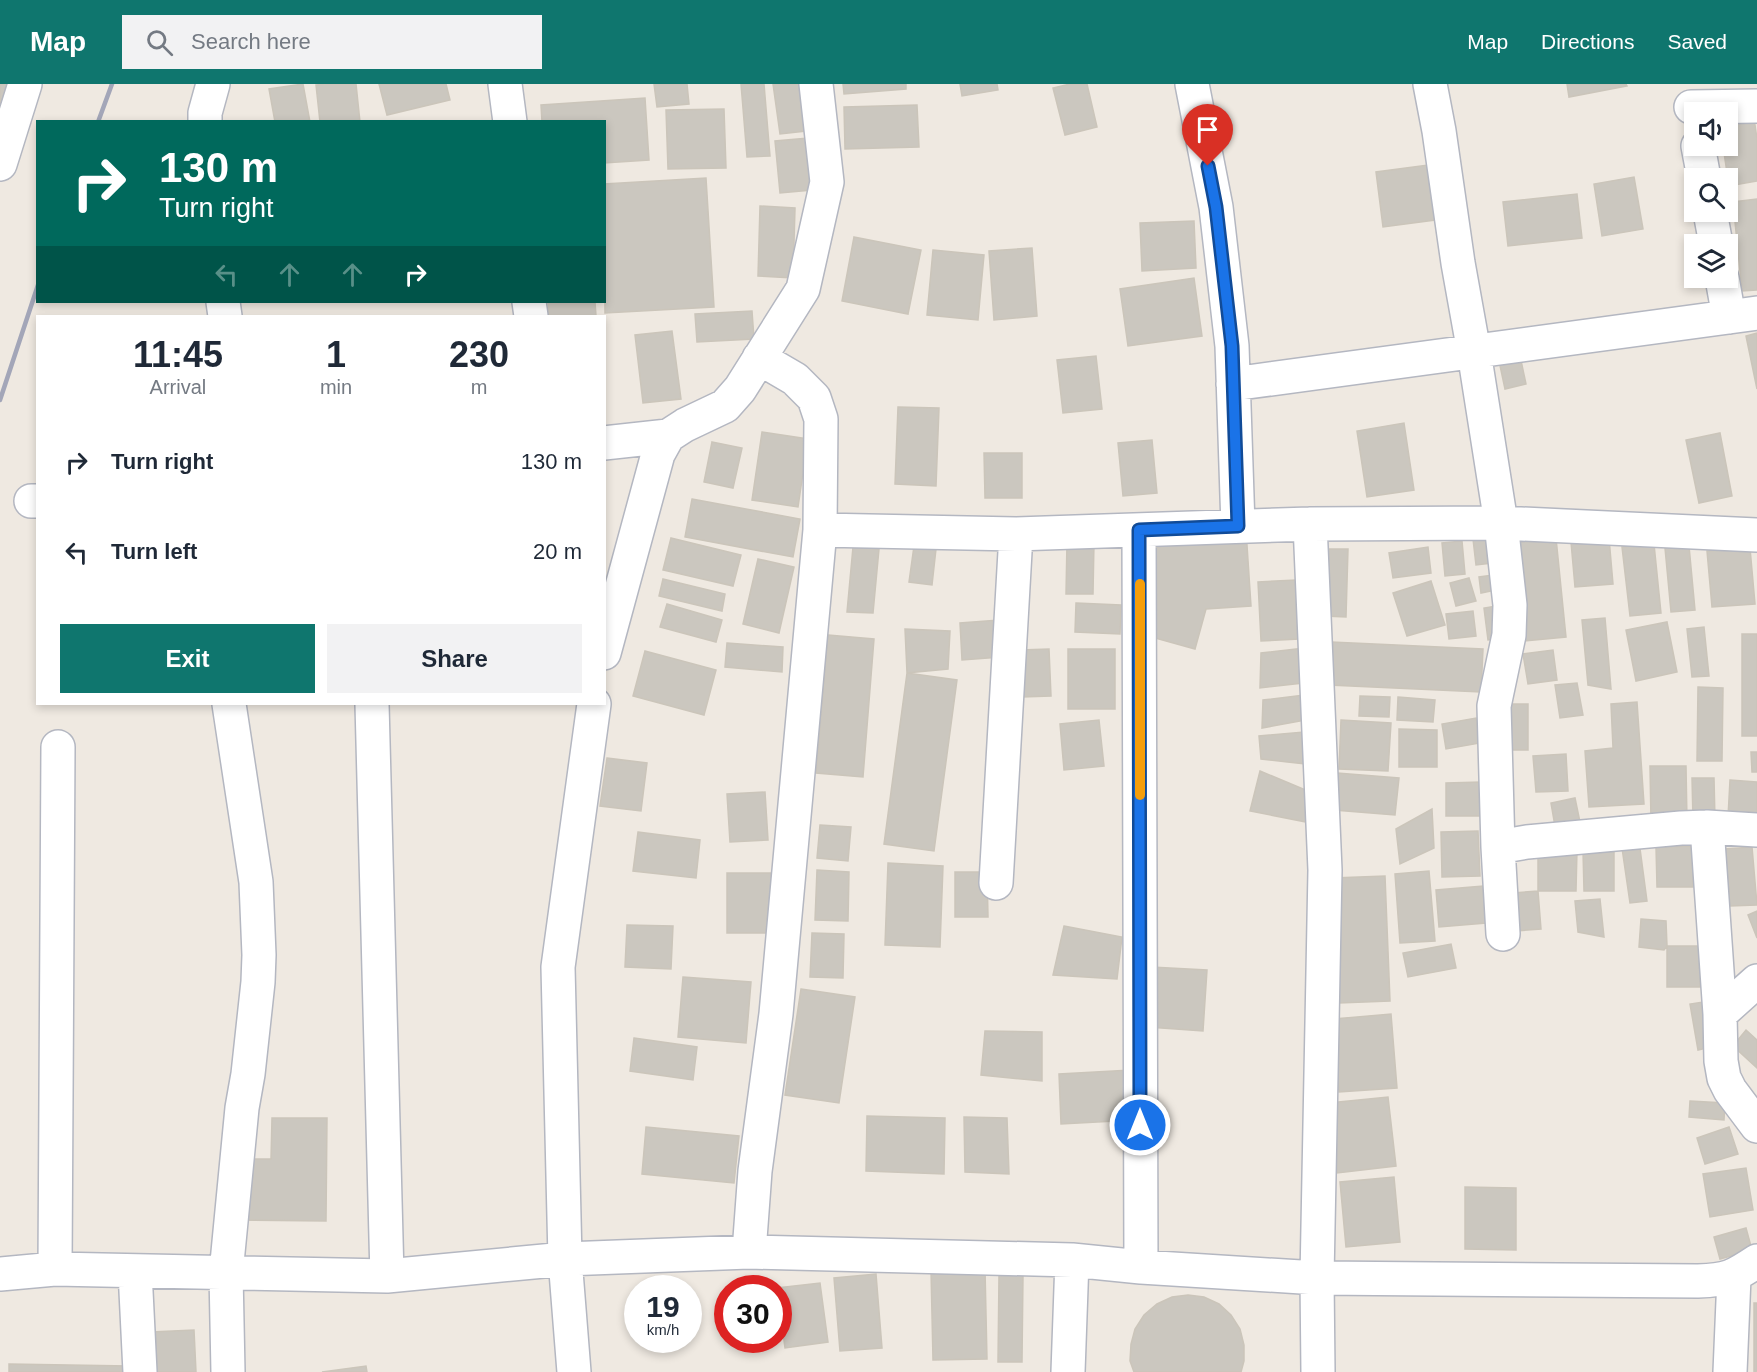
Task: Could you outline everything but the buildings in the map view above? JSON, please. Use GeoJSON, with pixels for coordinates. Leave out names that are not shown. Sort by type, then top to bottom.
{"type":"FeatureCollection","features":[{"type":"Feature","properties":{"kind":"street"},"geometry":{"type":"LineString","coordinates":[[0,164],[25,84]]}},
{"type":"Feature","properties":{"kind":"street"},"geometry":{"type":"LineString","coordinates":[[206,120],[205,113],[213,84]]}},
{"type":"Feature","properties":{"kind":"street"},"geometry":{"type":"LineString","coordinates":[[505,84],[510,120]]}},
{"type":"Feature","properties":{"kind":"street"},"geometry":{"type":"LineString","coordinates":[[606,443],[668,436],[685,425],[725,406],[740,390],[803,289],[827,182],[816,84]]}},
{"type":"Feature","properties":{"kind":"street"},"geometry":{"type":"LineString","coordinates":[[1192,84],[1216,207],[1232,346],[1238,526]]}},
{"type":"Feature","properties":{"kind":"street"},"geometry":{"type":"LineString","coordinates":[[1430,84],[1501,523],[1510,605],[1509,635],[1494,706],[1503,934]]}},
{"type":"Feature","properties":{"kind":"street"},"geometry":{"type":"LineString","coordinates":[[1738,106],[1757,106]]}},
{"type":"Feature","properties":{"kind":"street"},"geometry":{"type":"LineString","coordinates":[[1233,384],[1743,315],[1728,288]]}},
{"type":"Feature","properties":{"kind":"street"},"geometry":{"type":"LineString","coordinates":[[749,1252],[755,1172],[776,1014],[819,530],[821,419],[814,398],[795,379],[759,358]]}},
{"type":"Feature","properties":{"kind":"street"},"geometry":{"type":"LineString","coordinates":[[606,646],[658,454],[668,436]]}},
{"type":"Feature","properties":{"kind":"street"},"geometry":{"type":"LineString","coordinates":[[819,530],[1016,534],[1310,524],[1501,523],[1757,536]]}},
{"type":"Feature","properties":{"kind":"street"},"geometry":{"type":"LineString","coordinates":[[1310,524],[1325,870],[1317,1278],[1318,1372]]}},
{"type":"Feature","properties":{"kind":"street"},"geometry":{"type":"LineString","coordinates":[[1139,530],[1141,1267]]}},
{"type":"Feature","properties":{"kind":"street"},"geometry":{"type":"LineString","coordinates":[[996,883],[1016,534]]}},
{"type":"Feature","properties":{"kind":"street"},"geometry":{"type":"LineString","coordinates":[[228,1372],[226,1273],[242,1108],[257,994],[259,955],[256,882],[229,705]]}},
{"type":"Feature","properties":{"kind":"street"},"geometry":{"type":"LineString","coordinates":[[372,705],[387,1276]]}},
{"type":"Feature","properties":{"kind":"street"},"geometry":{"type":"LineString","coordinates":[[574,1372],[565,1259],[558,967],[594,705]]}},
{"type":"Feature","properties":{"kind":"street"},"geometry":{"type":"LineString","coordinates":[[55,1269],[58,747]]}},
{"type":"Feature","properties":{"kind":"street"},"geometry":{"type":"LineString","coordinates":[[1498,847],[1527,842],[1669,829],[1707,827],[1757,830]]}},
{"type":"Feature","properties":{"kind":"street"},"geometry":{"type":"LineString","coordinates":[[1707,827],[1720,1014],[1721,1061],[1724,1078],[1730,1090],[1757,1126]]}},
{"type":"Feature","properties":{"kind":"street"},"geometry":{"type":"LineString","coordinates":[[1720,1014],[1757,981]]}},
{"type":"Feature","properties":{"kind":"street"},"geometry":{"type":"LineString","coordinates":[[0,1274],[55,1269],[387,1276],[565,1259],[749,1252],[1072,1260],[1141,1267],[1317,1278],[1716,1281],[1745,1269]]}},
{"type":"Feature","properties":{"kind":"street"},"geometry":{"type":"LineString","coordinates":[[1068,1372],[1072,1260]]}},
{"type":"Feature","properties":{"kind":"street"},"geometry":{"type":"LineString","coordinates":[[1730,1372],[1745,1269]]}},
{"type":"Feature","properties":{"kind":"street"},"geometry":{"type":"LineString","coordinates":[[135,1271],[140,1372]]}},
{"type":"Feature","properties":{"kind":"railway"},"geometry":{"type":"LineString","coordinates":[[99,120],[112,84]]}},
{"type":"Feature","properties":{"kind":"railway"},"geometry":{"type":"LineString","coordinates":[[0,400],[36,291]]}},
{"type":"Feature","properties":{"kind":"slow traffic"},"geometry":{"type":"LineString","coordinates":[[1140,584],[1140,795]]}},
{"type":"Feature","properties":{"kind":"route"},"geometry":{"type":"LineString","coordinates":[[1140,1125],[1139,530],[1238,526],[1232,346],[1216,207],[1208,166]]}}]}
